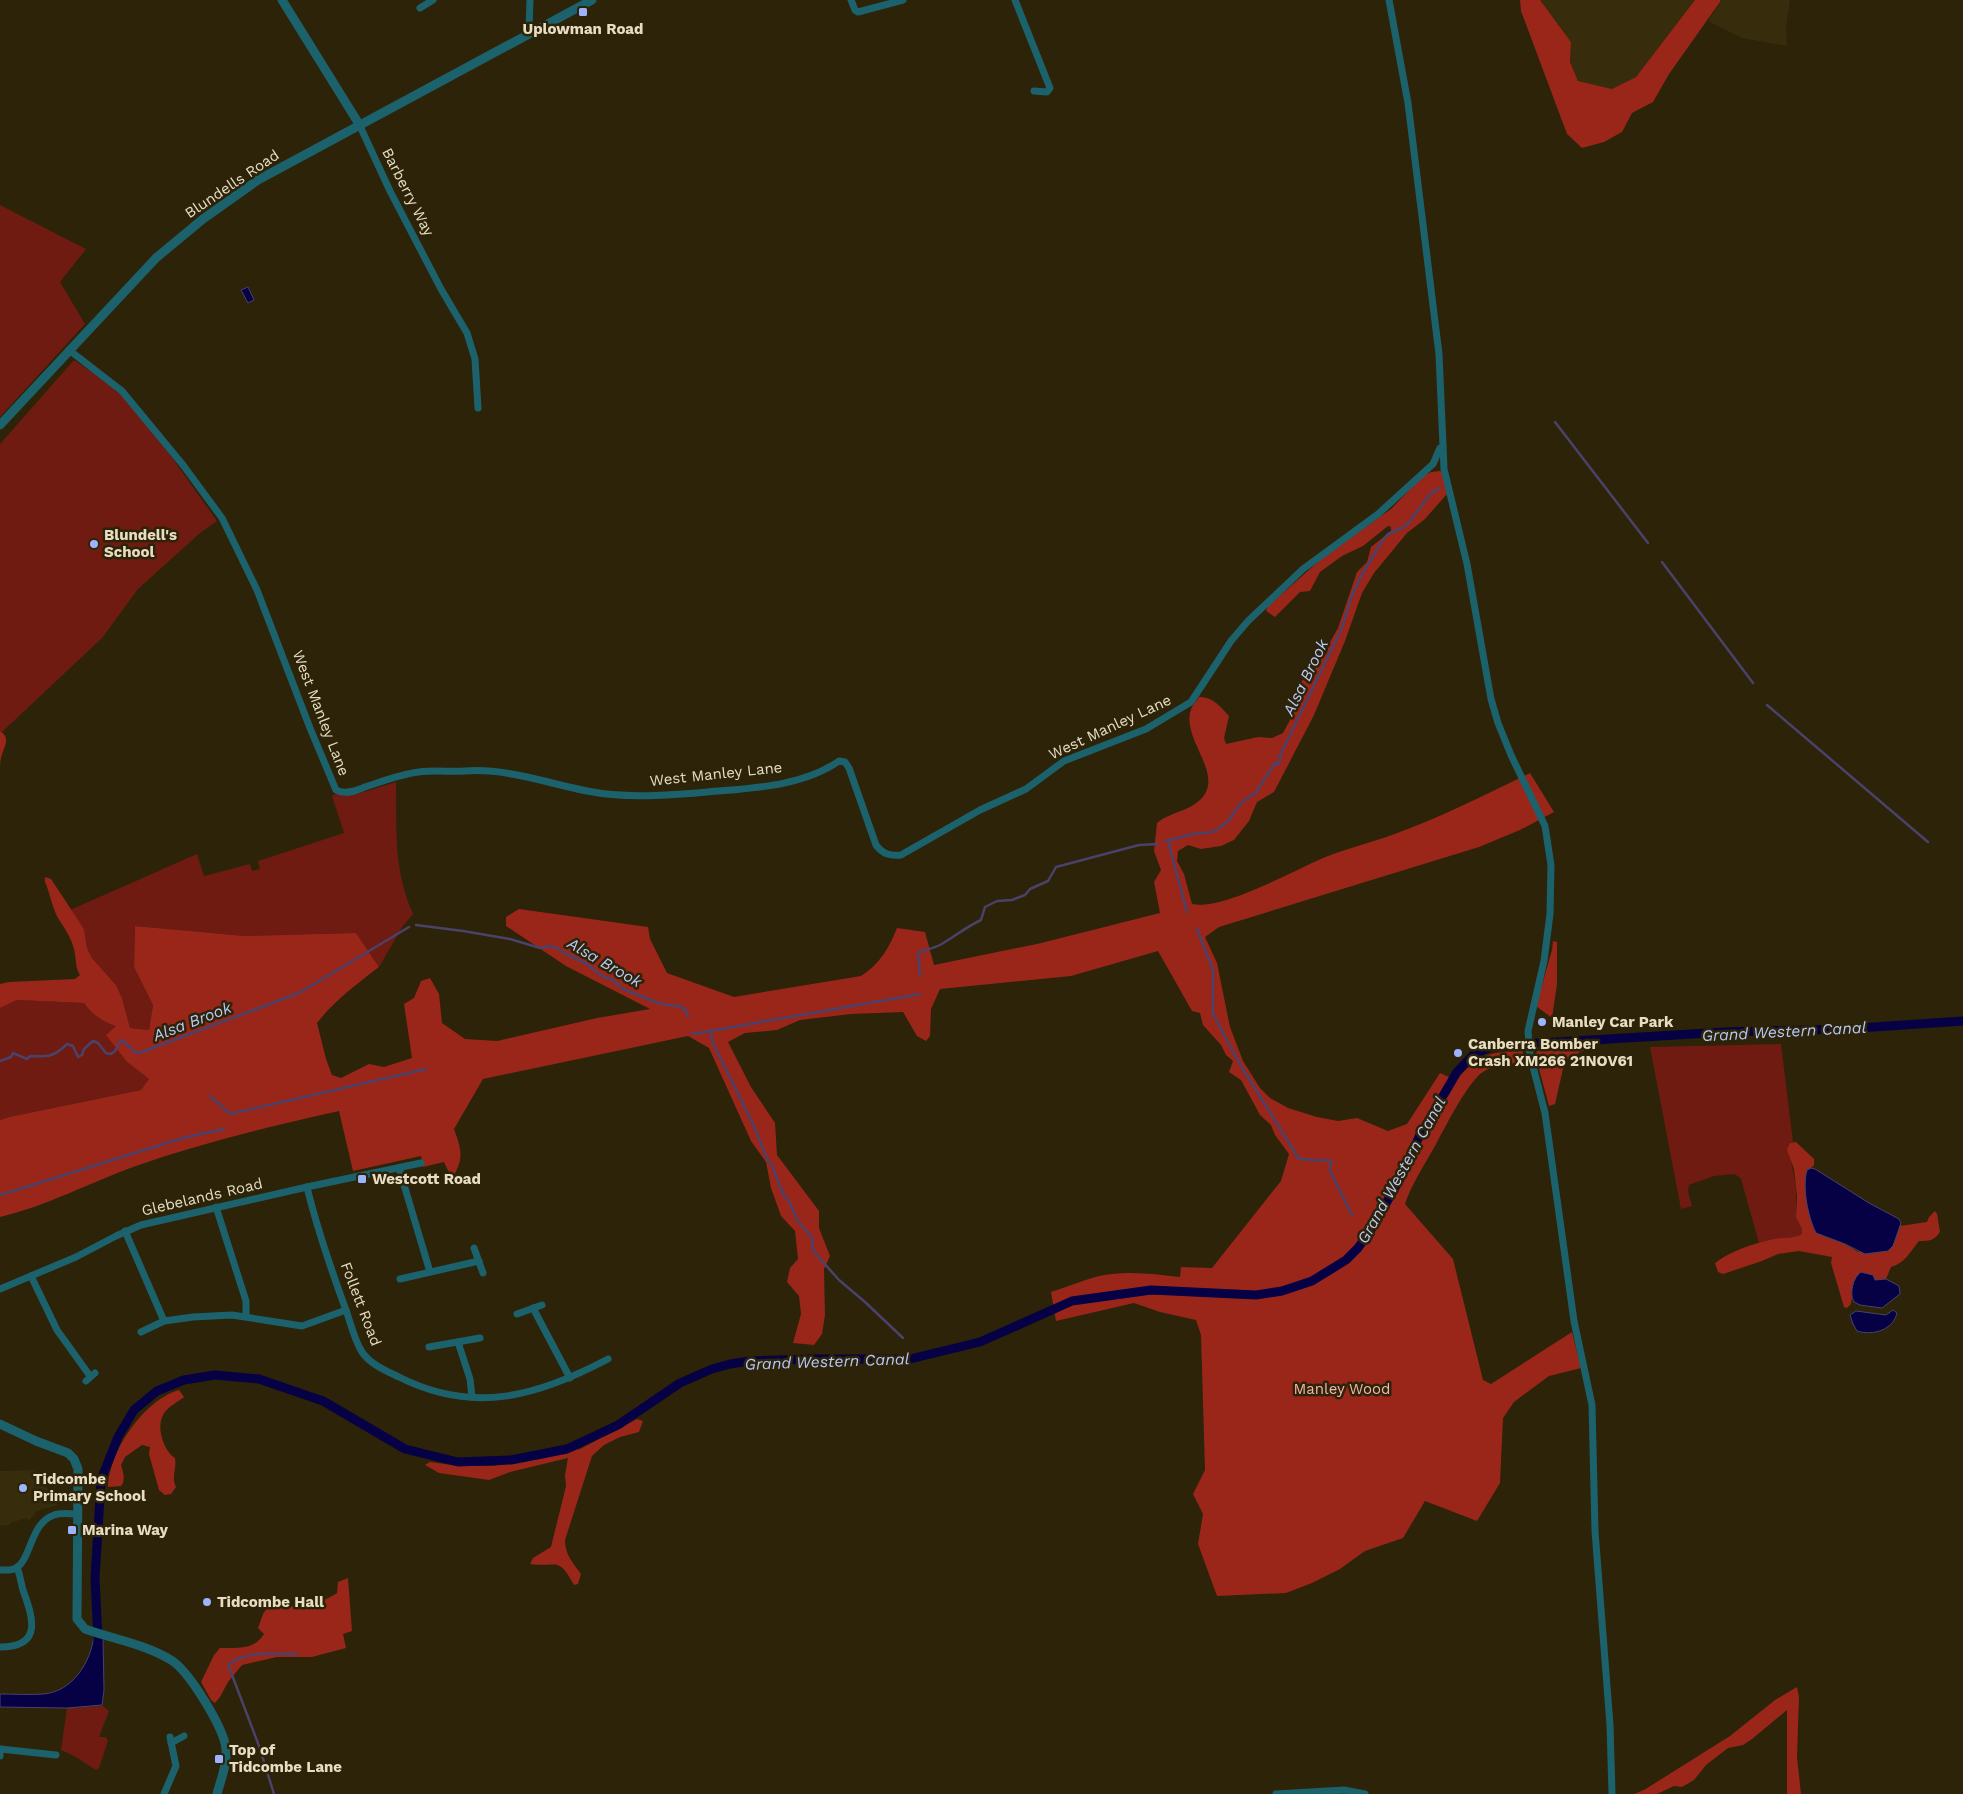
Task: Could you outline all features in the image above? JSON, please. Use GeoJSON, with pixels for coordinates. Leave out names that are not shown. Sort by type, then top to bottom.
{"type":"FeatureCollection","features":[{"type":"Feature","properties":{"kind":"street","name":"Barberry Way"},"geometry":{"type":"LineString","coordinates":[[282,0],[359,124],[390,190],[441,289],[468,334],[475,359],[478,408]]}},
{"type":"Feature","properties":{"kind":"street"},"geometry":{"type":"LineString","coordinates":[[420,8],[433,0]]}},
{"type":"Feature","properties":{"kind":"street"},"geometry":{"type":"LineString","coordinates":[[530,0],[530,33]]}},
{"type":"Feature","properties":{"kind":"street","name":"Blundells Road"},"geometry":{"type":"LineString","coordinates":[[0,425],[156,258],[203,219],[258,180],[592,0]]}},
{"type":"Feature","properties":{"kind":"street"},"geometry":{"type":"LineString","coordinates":[[851,0],[855,10],[858,12],[903,0]]}},
{"type":"Feature","properties":{"kind":"street"},"geometry":{"type":"LineString","coordinates":[[1014,0],[1050,88],[1047,92],[1034,92]]}},
{"type":"Feature","properties":{"kind":"street"},"geometry":{"type":"LineString","coordinates":[[1390,0],[1408,103],[1438,344],[1444,469],[1467,564],[1491,699],[1498,724],[1545,826],[1552,865],[1550,914],[1544,961],[1528,1022],[1528,1031],[1530,1055],[1545,1113],[1574,1321],[1592,1405],[1595,1531],[1610,1725],[1612,1794]]}},
{"type":"Feature","properties":{"kind":"street","name":"West Manley Lane"},"geometry":{"type":"LineString","coordinates":[[69,350],[122,391],[183,465],[222,518],[257,590],[336,790],[352,792],[390,779],[420,772],[478,770],[512,774],[588,792],[612,795],[672,795],[770,786],[808,777],[839,762],[845,762],[849,768],[876,845],[882,852],[894,855],[901,854],[980,810],[1026,789],[1064,761],[1146,729],[1183,708],[1191,702],[1231,641],[1248,621],[1303,569],[1378,514],[1432,464],[1440,448],[1443,447]]}},
{"type":"Feature","properties":{"kind":"street"},"geometry":{"type":"LineString","coordinates":[[1432,464],[1444,469]]}},
{"type":"Feature","properties":{"kind":"street","name":"Glebelands Road"},"geometry":{"type":"LineString","coordinates":[[0,1289],[76,1257],[125,1231],[141,1225],[421,1163]]}},
{"type":"Feature","properties":{"kind":"street"},"geometry":{"type":"LineString","coordinates":[[399,1168],[430,1272]]}},
{"type":"Feature","properties":{"kind":"street","name":"Follett Road"},"geometry":{"type":"LineString","coordinates":[[307,1187],[346,1310],[362,1351],[375,1364],[437,1393],[472,1397],[498,1397],[539,1390],[570,1378],[608,1358]]}},
{"type":"Feature","properties":{"kind":"street"},"geometry":{"type":"LineString","coordinates":[[216,1207],[246,1301],[246,1316]]}},
{"type":"Feature","properties":{"kind":"street"},"geometry":{"type":"LineString","coordinates":[[125,1231],[164,1321]]}},
{"type":"Feature","properties":{"kind":"street"},"geometry":{"type":"LineString","coordinates":[[474,1248],[483,1273]]}},
{"type":"Feature","properties":{"kind":"street"},"geometry":{"type":"LineString","coordinates":[[400,1279],[479,1261]]}},
{"type":"Feature","properties":{"kind":"street"},"geometry":{"type":"LineString","coordinates":[[31,1276],[57,1330],[90,1377]]}},
{"type":"Feature","properties":{"kind":"street"},"geometry":{"type":"LineString","coordinates":[[517,1314],[542,1305]]}},
{"type":"Feature","properties":{"kind":"street"},"geometry":{"type":"LineString","coordinates":[[533,1308],[570,1378]]}},
{"type":"Feature","properties":{"kind":"street"},"geometry":{"type":"LineString","coordinates":[[141,1332],[164,1321],[216,1315],[246,1316],[302,1326],[346,1310]]}},
{"type":"Feature","properties":{"kind":"street"},"geometry":{"type":"LineString","coordinates":[[428,1347],[480,1338]]}},
{"type":"Feature","properties":{"kind":"street"},"geometry":{"type":"LineString","coordinates":[[458,1342],[470,1380],[472,1397]]}},
{"type":"Feature","properties":{"kind":"street"},"geometry":{"type":"LineString","coordinates":[[0,1424],[36,1441],[68,1453],[74,1459],[78,1469],[76,1613],[81,1625],[90,1631],[134,1644],[169,1658],[186,1673],[218,1725],[226,1747],[225,1768],[217,1794]]}},
{"type":"Feature","properties":{"kind":"street"},"geometry":{"type":"LineString","coordinates":[[0,1570],[12,1570],[21,1564],[30,1541],[47,1518],[57,1514],[77,1514]]}},
{"type":"Feature","properties":{"kind":"street"},"geometry":{"type":"LineString","coordinates":[[0,1647],[11,1647],[23,1642],[32,1629],[32,1615],[17,1567]]}},
{"type":"Feature","properties":{"kind":"street"},"geometry":{"type":"LineString","coordinates":[[164,1794],[176,1766],[171,1740],[184,1736]]}},
{"type":"Feature","properties":{"kind":"street"},"geometry":{"type":"LineString","coordinates":[[0,1756],[0,1749],[56,1755]]}},
{"type":"Feature","properties":{"kind":"street"},"geometry":{"type":"LineString","coordinates":[[42,1763],[43,1753]]}},
{"type":"Feature","properties":{"kind":"street"},"geometry":{"type":"LineString","coordinates":[[1276,1794],[1344,1790],[1365,1794]]}},
{"type":"Feature","properties":{"kind":"shaded area"},"geometry":{"type":"Polygon","coordinates":[[[1540,0],[1695,0],[1636,77],[1612,89],[1578,81],[1570,62],[1571,42],[1540,0]]]}},
{"type":"Feature","properties":{"kind":"shaded area"},"geometry":{"type":"Polygon","coordinates":[[[1720,0],[1790,0],[1786,27],[1787,46],[1742,38],[1708,21],[1720,0]]]}},
{"type":"Feature","properties":{"kind":"shaded area"},"geometry":{"type":"Polygon","coordinates":[[[0,205],[86,249],[60,282],[85,324],[0,417],[0,205]]]}},
{"type":"Feature","properties":{"kind":"shaded area"},"geometry":{"type":"Polygon","coordinates":[[[248,287],[254,300],[248,303],[241,290],[248,287]]]}},
{"type":"Feature","properties":{"kind":"shaded area","name":"Blundell's School"},"geometry":{"type":"Polygon","coordinates":[[[74,360],[123,395],[173,459],[217,521],[200,533],[138,589],[102,638],[2,732],[0,731],[0,444],[74,360]]]}},
{"type":"Feature","properties":{"kind":"shaded area"},"geometry":{"type":"Polygon","coordinates":[[[396,782],[399,865],[402,881],[413,914],[403,926],[379,967],[356,933],[245,936],[135,926],[134,967],[153,1005],[149,1030],[130,1028],[122,998],[116,985],[92,958],[87,948],[84,929],[70,910],[197,854],[204,876],[250,864],[252,871],[260,869],[258,861],[344,833],[332,796],[337,793],[354,795],[396,782]]]}},
{"type":"Feature","properties":{"kind":"shaded area"},"geometry":{"type":"Polygon","coordinates":[[[17,1000],[84,1003],[102,1020],[116,1026],[107,1035],[127,1062],[149,1079],[141,1090],[0,1120],[0,1008],[17,1000]]]}},
{"type":"Feature","properties":{"kind":"shaded area"},"geometry":{"type":"Polygon","coordinates":[[[1781,1044],[1793,1142],[1790,1143],[1796,1187],[1796,1217],[1802,1229],[1802,1234],[1798,1237],[1774,1239],[1759,1243],[1741,1179],[1735,1174],[1714,1176],[1689,1185],[1688,1192],[1692,1206],[1681,1209],[1650,1047],[1781,1044]]]}},
{"type":"Feature","properties":{"kind":"shaded area"},"geometry":{"type":"Polygon","coordinates":[[[1811,1168],[1899,1219],[1901,1223],[1893,1246],[1888,1251],[1865,1254],[1816,1233],[1808,1211],[1805,1185],[1807,1170],[1811,1168]]]}},
{"type":"Feature","properties":{"kind":"shaded area"},"geometry":{"type":"Polygon","coordinates":[[[1861,1272],[1873,1275],[1875,1280],[1886,1279],[1899,1286],[1900,1294],[1882,1308],[1860,1305],[1854,1302],[1852,1295],[1853,1286],[1858,1274],[1861,1272]]]}},
{"type":"Feature","properties":{"kind":"shaded area"},"geometry":{"type":"Polygon","coordinates":[[[1893,1310],[1897,1313],[1891,1324],[1882,1330],[1869,1333],[1857,1331],[1850,1315],[1856,1311],[1886,1315],[1893,1310]]]}},
{"type":"Feature","properties":{"kind":"shaded area","name":"Tidcombe Primary School"},"geometry":{"type":"Polygon","coordinates":[[[35,1470],[58,1505],[37,1511],[29,1521],[27,1518],[10,1523],[10,1525],[0,1526],[0,1471],[35,1470]]]}},
{"type":"Feature","properties":{"kind":"shaded area"},"geometry":{"type":"Polygon","coordinates":[[[94,1635],[103,1638],[104,1690],[102,1705],[67,1708],[0,1707],[0,1694],[44,1694],[54,1692],[72,1681],[85,1665],[94,1635]]]}},
{"type":"Feature","properties":{"kind":"shaded area"},"geometry":{"type":"Polygon","coordinates":[[[103,1706],[109,1711],[99,1737],[106,1737],[108,1741],[99,1768],[96,1770],[61,1750],[67,1708],[103,1706]]]}},
{"type":"Feature","properties":{"kind":"green space"},"geometry":{"type":"Polygon","coordinates":[[[1520,0],[1540,0],[1571,42],[1570,62],[1578,81],[1612,89],[1636,77],[1695,0],[1720,0],[1720,2],[1669,74],[1653,102],[1632,113],[1622,132],[1604,142],[1582,148],[1567,134],[1521,11],[1520,0]]]}},
{"type":"Feature","properties":{"kind":"green space","name":"Manley Wood"},"geometry":{"type":"Polygon","coordinates":[[[1440,471],[1444,473],[1447,494],[1425,519],[1407,533],[1374,573],[1362,593],[1345,641],[1314,715],[1274,792],[1257,802],[1249,821],[1234,840],[1221,846],[1201,849],[1188,845],[1178,851],[1177,861],[1184,874],[1192,904],[1205,905],[1238,896],[1323,858],[1410,828],[1462,806],[1530,773],[1554,812],[1520,830],[1479,847],[1219,927],[1205,937],[1217,963],[1230,1027],[1243,1061],[1260,1088],[1270,1098],[1288,1108],[1338,1121],[1357,1118],[1388,1131],[1407,1124],[1440,1073],[1456,1080],[1485,1056],[1501,1052],[1523,1051],[1523,1063],[1506,1064],[1488,1069],[1473,1082],[1455,1109],[1418,1175],[1405,1204],[1453,1259],[1483,1380],[1491,1384],[1572,1332],[1581,1368],[1549,1376],[1514,1402],[1503,1418],[1500,1483],[1477,1521],[1425,1501],[1403,1538],[1365,1551],[1340,1569],[1312,1583],[1286,1593],[1217,1596],[1198,1544],[1203,1514],[1193,1494],[1205,1470],[1201,1335],[1196,1320],[1160,1312],[1134,1303],[1056,1321],[1051,1292],[1109,1274],[1140,1273],[1180,1277],[1181,1267],[1212,1268],[1281,1181],[1289,1154],[1275,1135],[1271,1125],[1260,1115],[1241,1080],[1229,1072],[1233,1061],[1226,1055],[1221,1045],[1203,1025],[1200,1013],[1192,1011],[1158,951],[1071,976],[940,989],[931,1009],[930,1036],[926,1041],[917,1036],[903,1012],[851,1014],[800,1020],[777,1030],[745,1033],[728,1042],[751,1087],[775,1123],[777,1155],[819,1211],[819,1228],[830,1256],[824,1269],[825,1315],[822,1334],[814,1345],[793,1343],[801,1314],[799,1296],[787,1282],[790,1268],[798,1259],[795,1231],[781,1216],[771,1188],[766,1162],[751,1141],[709,1048],[688,1036],[483,1079],[454,1129],[461,1154],[452,1179],[444,1162],[423,1167],[421,1156],[353,1171],[339,1111],[186,1150],[119,1172],[35,1207],[0,1217],[0,1120],[141,1090],[149,1079],[127,1062],[106,1035],[116,1026],[98,1017],[84,1003],[17,1000],[0,1008],[0,984],[75,979],[80,975],[72,942],[56,914],[45,877],[51,879],[84,929],[87,948],[92,958],[116,985],[122,998],[130,1028],[149,1030],[153,1005],[134,967],[135,926],[245,936],[356,933],[379,967],[354,986],[317,1023],[332,1075],[341,1078],[369,1064],[384,1067],[412,1058],[404,1004],[414,998],[421,981],[430,978],[439,994],[442,1023],[465,1039],[497,1041],[597,1018],[650,1009],[566,966],[506,926],[506,917],[519,909],[648,927],[650,939],[667,973],[734,997],[861,976],[874,966],[883,955],[897,928],[925,932],[934,965],[1037,944],[1160,913],[1154,882],[1161,870],[1154,851],[1157,823],[1196,803],[1207,789],[1208,778],[1205,766],[1191,730],[1189,719],[1192,707],[1199,697],[1204,697],[1212,700],[1223,709],[1229,716],[1224,738],[1226,744],[1258,737],[1272,738],[1283,733],[1290,720],[1293,697],[1309,671],[1327,653],[1329,644],[1338,628],[1357,572],[1367,562],[1371,547],[1391,531],[1391,527],[1388,526],[1363,546],[1342,556],[1320,572],[1310,591],[1300,592],[1275,617],[1266,611],[1268,606],[1327,554],[1391,509],[1423,476],[1431,472],[1440,471]]]}},
{"type":"Feature","properties":{"kind":"green space"},"geometry":{"type":"Polygon","coordinates":[[[0,731],[6,737],[6,743],[0,771],[0,731]]]}},
{"type":"Feature","properties":{"kind":"green space"},"geometry":{"type":"Polygon","coordinates":[[[1553,941],[1557,942],[1557,984],[1552,1018],[1536,1006],[1553,941]]]}},
{"type":"Feature","properties":{"kind":"green space"},"geometry":{"type":"Polygon","coordinates":[[[1586,1049],[1565,1060],[1555,1104],[1549,1106],[1535,1054],[1538,1051],[1586,1049]]]}},
{"type":"Feature","properties":{"kind":"green space"},"geometry":{"type":"Polygon","coordinates":[[[1796,1142],[1814,1159],[1814,1165],[1807,1172],[1805,1187],[1809,1212],[1816,1233],[1845,1244],[1858,1252],[1895,1241],[1900,1226],[1927,1222],[1935,1211],[1937,1214],[1940,1232],[1938,1235],[1931,1240],[1919,1241],[1904,1260],[1891,1267],[1886,1279],[1854,1280],[1851,1304],[1847,1308],[1844,1307],[1831,1263],[1832,1257],[1799,1251],[1778,1254],[1723,1274],[1718,1272],[1715,1263],[1735,1251],[1751,1245],[1774,1239],[1796,1237],[1802,1234],[1802,1229],[1796,1217],[1797,1196],[1794,1169],[1787,1150],[1790,1143],[1796,1142]]]}},
{"type":"Feature","properties":{"kind":"green space"},"geometry":{"type":"Polygon","coordinates":[[[179,1390],[184,1397],[165,1412],[160,1426],[162,1439],[171,1455],[175,1458],[174,1480],[176,1487],[171,1494],[165,1495],[159,1490],[149,1454],[150,1447],[142,1445],[125,1457],[121,1465],[124,1479],[123,1484],[121,1486],[108,1487],[115,1458],[131,1429],[153,1404],[179,1390]]]}},
{"type":"Feature","properties":{"kind":"green space"},"geometry":{"type":"Polygon","coordinates":[[[637,1419],[643,1421],[639,1432],[620,1437],[604,1445],[592,1456],[565,1540],[568,1554],[581,1574],[578,1584],[574,1585],[560,1566],[530,1564],[533,1558],[551,1547],[566,1486],[565,1475],[568,1458],[510,1472],[489,1480],[439,1473],[425,1465],[430,1462],[458,1466],[494,1466],[540,1459],[580,1449],[637,1419]]]}},
{"type":"Feature","properties":{"kind":"green space"},"geometry":{"type":"Polygon","coordinates":[[[348,1578],[352,1631],[343,1634],[346,1648],[312,1657],[277,1657],[242,1665],[228,1682],[215,1703],[211,1700],[201,1682],[214,1655],[220,1648],[245,1647],[260,1639],[264,1634],[258,1628],[267,1608],[304,1605],[321,1601],[337,1593],[338,1582],[348,1578]]]}},
{"type":"Feature","properties":{"kind":"green space"},"geometry":{"type":"Polygon","coordinates":[[[1797,1687],[1799,1697],[1797,1757],[1801,1794],[1787,1794],[1787,1710],[1743,1745],[1728,1748],[1706,1765],[1694,1780],[1682,1787],[1674,1786],[1657,1794],[1634,1794],[1644,1790],[1730,1736],[1775,1700],[1797,1687]]]}},
{"type":"Feature","properties":{"kind":"waterway"},"geometry":{"type":"LineString","coordinates":[[1555,422],[1648,543]]}},
{"type":"Feature","properties":{"kind":"waterway","name":"Alsa Brook"},"geometry":{"type":"LineString","coordinates":[[1166,841],[1193,834],[1213,832],[1222,826],[1241,803],[1256,792],[1275,763],[1277,765],[1281,759],[1279,757],[1342,628],[1351,598],[1360,578],[1388,534],[1402,528],[1409,522],[1432,492],[1439,489]]}},
{"type":"Feature","properties":{"kind":"waterway"},"geometry":{"type":"LineString","coordinates":[[1662,562],[1753,683]]}},
{"type":"Feature","properties":{"kind":"waterway"},"geometry":{"type":"LineString","coordinates":[[1767,705],[1928,842]]}},
{"type":"Feature","properties":{"kind":"waterway"},"geometry":{"type":"LineString","coordinates":[[1168,841],[1187,912]]}},
{"type":"Feature","properties":{"kind":"waterway","name":"Alsa Brook"},"geometry":{"type":"LineString","coordinates":[[920,976],[918,953],[940,945],[981,920],[985,907],[997,901],[1012,900],[1025,895],[1030,889],[1048,881],[1056,867],[1139,845],[1158,844]]}},
{"type":"Feature","properties":{"kind":"waterway","name":"Alsa Brook"},"geometry":{"type":"LineString","coordinates":[[416,925],[510,939],[540,948],[548,946],[557,948],[585,963],[602,976],[613,980],[623,989],[661,1004],[678,1006],[685,1009],[688,1016]]}},
{"type":"Feature","properties":{"kind":"waterway","name":"Alsa Brook"},"geometry":{"type":"LineString","coordinates":[[0,1061],[11,1057],[13,1053],[27,1059],[30,1056],[50,1055],[58,1052],[67,1044],[73,1046],[78,1057],[82,1055],[84,1049],[93,1041],[98,1043],[106,1053],[111,1054],[115,1051],[122,1040],[136,1053],[142,1052],[299,993],[409,927]]}},
{"type":"Feature","properties":{"kind":"waterway"},"geometry":{"type":"LineString","coordinates":[[1197,929],[1213,970],[1213,1014],[1241,1066],[1299,1159],[1331,1161],[1330,1171],[1352,1215]]}},
{"type":"Feature","properties":{"kind":"waterway","name":"Alsa Brook"},"geometry":{"type":"LineString","coordinates":[[692,1033],[920,994]]}},
{"type":"Feature","properties":{"kind":"waterway","name":"Grand Western Canal"},"geometry":{"type":"LineString","coordinates":[[98,1640],[95,1578],[101,1480],[118,1437],[134,1410],[157,1391],[184,1380],[215,1375],[259,1379],[323,1401],[405,1449],[458,1462],[511,1460],[567,1449],[618,1425],[680,1383],[712,1369],[730,1364],[750,1361],[813,1359],[910,1359],[980,1342],[1072,1301],[1151,1290],[1256,1295],[1282,1291],[1312,1281],[1346,1260],[1358,1248],[1372,1228],[1401,1177],[1419,1137],[1457,1072],[1474,1054],[1493,1046],[1725,1032],[1844,1029],[1963,1021]]}},
{"type":"Feature","properties":{"kind":"waterway"},"geometry":{"type":"LineString","coordinates":[[710,1031],[713,1043],[754,1126],[783,1194],[790,1203],[797,1220],[813,1239],[812,1246],[814,1252],[839,1280],[903,1338]]}},
{"type":"Feature","properties":{"kind":"waterway"},"geometry":{"type":"LineString","coordinates":[[210,1096],[230,1114],[426,1069]]}},
{"type":"Feature","properties":{"kind":"waterway"},"geometry":{"type":"LineString","coordinates":[[0,1195],[183,1138],[224,1129]]}},
{"type":"Feature","properties":{"kind":"waterway"},"geometry":{"type":"LineString","coordinates":[[274,1794],[259,1746],[229,1664],[254,1655],[271,1653],[297,1654]]}},
{"type":"Feature","properties":{"kind":"place","name":"Uplowman Road"},"geometry":{"type":"Point","coordinates":[583,12]}},
{"type":"Feature","properties":{"kind":"place","name":"Blundell's School"},"geometry":{"type":"Point","coordinates":[94,544]}},
{"type":"Feature","properties":{"kind":"place","name":"Manley Car Park"},"geometry":{"type":"Point","coordinates":[1542,1022]}},
{"type":"Feature","properties":{"kind":"place","name":"Canberra Bomber Crash XM266 21NOV61"},"geometry":{"type":"Point","coordinates":[1458,1053]}},
{"type":"Feature","properties":{"kind":"place","name":"Westcott Road"},"geometry":{"type":"Point","coordinates":[362,1179]}},
{"type":"Feature","properties":{"kind":"place","name":"Tidcombe Primary School"},"geometry":{"type":"Point","coordinates":[23,1488]}},
{"type":"Feature","properties":{"kind":"place","name":"Marina Way"},"geometry":{"type":"Point","coordinates":[72,1530]}},
{"type":"Feature","properties":{"kind":"place","name":"Tidcombe Hall"},"geometry":{"type":"Point","coordinates":[207,1602]}},
{"type":"Feature","properties":{"kind":"place","name":"Top of Tidcombe Lane"},"geometry":{"type":"Point","coordinates":[219,1759]}}]}
